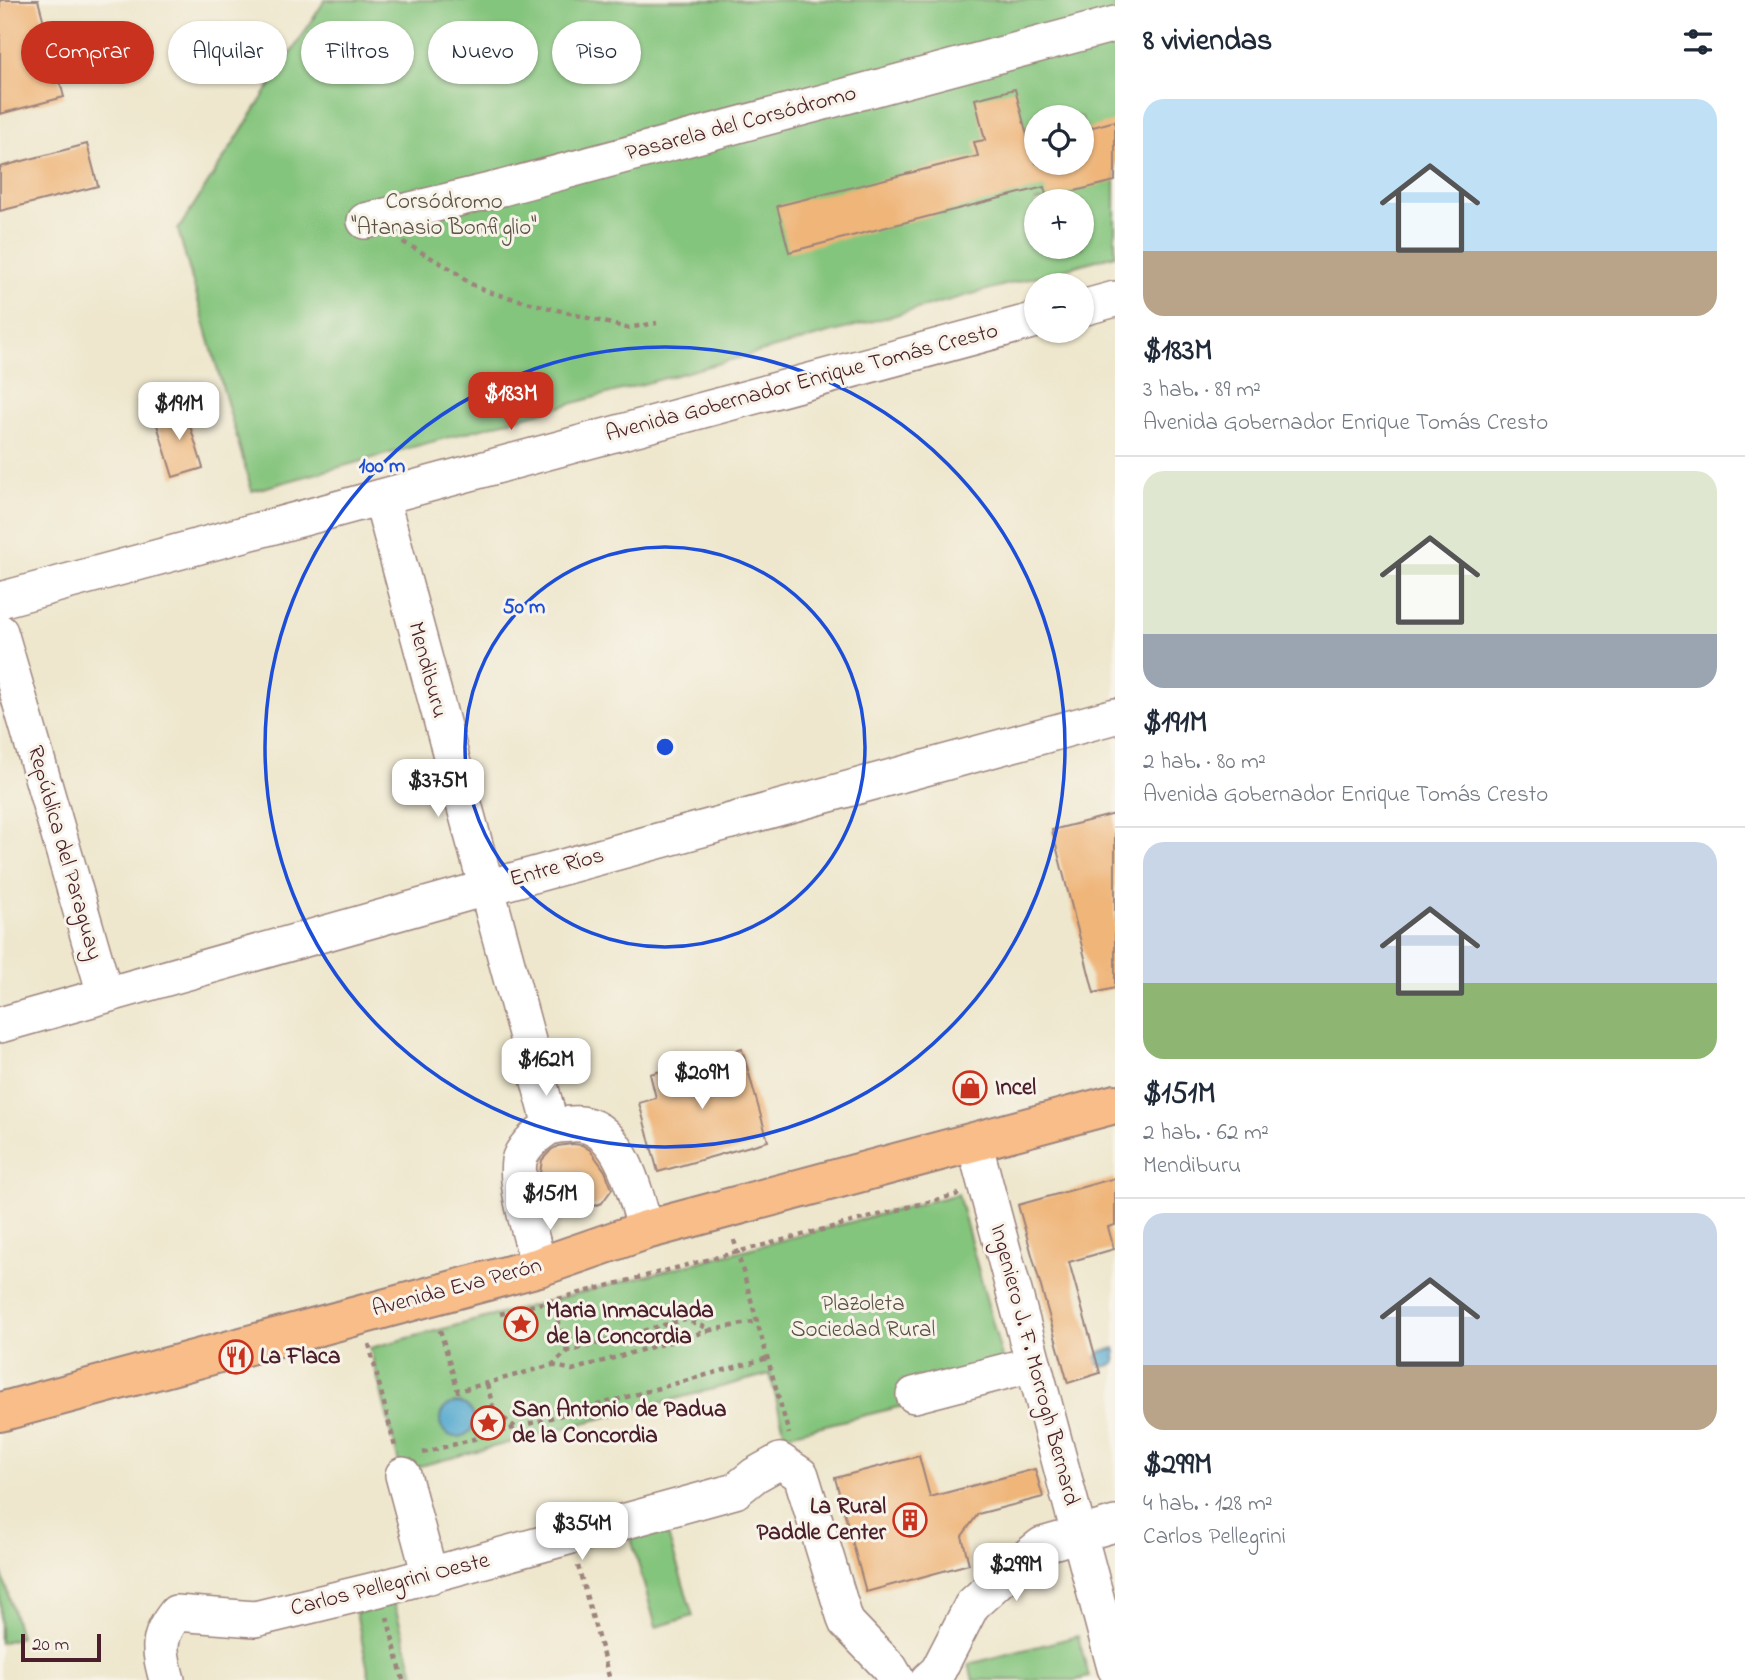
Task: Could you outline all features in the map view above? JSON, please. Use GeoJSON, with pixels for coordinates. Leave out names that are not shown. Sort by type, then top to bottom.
{"type":"FeatureCollection","features":[{"type":"Feature","properties":{"kind":"main road","name":"Avenida Eva Perón"},"geometry":{"type":"LineString","coordinates":[[0,1412],[371,1336],[546,1283],[646,1230],[1115,1104]]}},
{"type":"Feature","properties":{"kind":"street","name":"Pasarela del Corsódromo"},"geometry":{"type":"LineString","coordinates":[[365,221],[502,188],[1115,24]]}},
{"type":"Feature","properties":{"kind":"street"},"geometry":{"type":"LineString","coordinates":[[1094,305],[1115,299]]}},
{"type":"Feature","properties":{"kind":"street","name":"Avenida Gobernador Enrique Tomás Cresto"},"geometry":{"type":"LineString","coordinates":[[0,600],[1024,323]]}},
{"type":"Feature","properties":{"kind":"street","name":"Mendiburu"},"geometry":{"type":"LineString","coordinates":[[381,497],[551,1126]]}},
{"type":"Feature","properties":{"kind":"street","name":"República del Paraguay"},"geometry":{"type":"LineString","coordinates":[[0,632],[105,994]]}},
{"type":"Feature","properties":{"kind":"street","name":"Entre Ríos"},"geometry":{"type":"LineString","coordinates":[[0,1025],[486,888],[1115,716]]}},
{"type":"Feature","properties":{"kind":"street"},"geometry":{"type":"LineString","coordinates":[[546,1283],[520,1189],[519,1159],[537,1134],[551,1126],[581,1124],[601,1133],[623,1158],[646,1230]]}},
{"type":"Feature","properties":{"kind":"street","name":"Ingeniero J. F. Morrogh Bernard"},"geometry":{"type":"LineString","coordinates":[[974,1142],[1115,1668]]}},
{"type":"Feature","properties":{"kind":"street"},"geometry":{"type":"LineString","coordinates":[[914,1395],[1034,1364]]}},
{"type":"Feature","properties":{"kind":"street","name":"Carlos Pellegrini Oeste"},"geometry":{"type":"LineString","coordinates":[[167,1680],[161,1655],[163,1629],[176,1613],[255,1619],[379,1590],[735,1491],[755,1475],[780,1461],[801,1475]]}},
{"type":"Feature","properties":{"kind":"street"},"geometry":{"type":"LineString","coordinates":[[400,1467],[430,1576]]}},
{"type":"Feature","properties":{"kind":"street"},"geometry":{"type":"LineString","coordinates":[[801,1475],[846,1622],[890,1668],[897,1680]]}},
{"type":"Feature","properties":{"kind":"street"},"geometry":{"type":"LineString","coordinates":[[928,1680],[938,1671],[972,1605],[1042,1545],[1115,1524]]}},
{"type":"Feature","properties":{"kind":"path"},"geometry":{"type":"LineString","coordinates":[[365,221],[488,292],[627,328],[657,323]]}},
{"type":"Feature","properties":{"kind":"path"},"geometry":{"type":"LineString","coordinates":[[491,1317],[546,1283],[738,1252],[986,1187]]}},
{"type":"Feature","properties":{"kind":"path"},"geometry":{"type":"LineString","coordinates":[[725,1209],[801,1475]]}},
{"type":"Feature","properties":{"kind":"path"},"geometry":{"type":"LineString","coordinates":[[546,1283],[567,1352]]}},
{"type":"Feature","properties":{"kind":"path"},"geometry":{"type":"LineString","coordinates":[[440,1329],[458,1391],[552,1364],[567,1352],[685,1319],[712,1330]]}},
{"type":"Feature","properties":{"kind":"path"},"geometry":{"type":"LineString","coordinates":[[552,1364],[572,1370],[712,1330],[758,1321]]}},
{"type":"Feature","properties":{"kind":"path"},"geometry":{"type":"LineString","coordinates":[[428,1333],[453,1326]]}},
{"type":"Feature","properties":{"kind":"path"},"geometry":{"type":"LineString","coordinates":[[371,1336],[400,1467],[515,1427],[768,1358]]}},
{"type":"Feature","properties":{"kind":"path"},"geometry":{"type":"LineString","coordinates":[[487,1384],[494,1411],[515,1427]]}},
{"type":"Feature","properties":{"kind":"path"},"geometry":{"type":"LineString","coordinates":[[570,1537],[610,1680]]}},
{"type":"Feature","properties":{"kind":"path"},"geometry":{"type":"LineString","coordinates":[[379,1590],[403,1680]]}},
{"type":"Feature","properties":{"kind":"green space","name":"Corsódromo \"Atanasio Bonfiglio\""},"geometry":{"type":"Polygon","coordinates":[[[325,0],[1115,0],[1115,255],[1049,273],[1024,273],[1024,280],[252,491],[178,230],[271,84],[287,84],[287,59],[301,38],[301,84],[414,84],[414,21],[312,21],[325,0]]]}},
{"type":"Feature","properties":{"kind":"green space","name":"Plazoleta Sociedad Rural"},"geometry":{"type":"Polygon","coordinates":[[[958,1194],[1008,1380],[785,1435],[770,1374],[401,1471],[370,1348],[958,1194]]]}},
{"type":"Feature","properties":{"kind":"green space"},"geometry":{"type":"Polygon","coordinates":[[[664,1522],[693,1616],[656,1627],[629,1531],[664,1522]]]}},
{"type":"Feature","properties":{"kind":"green space"},"geometry":{"type":"Polygon","coordinates":[[[0,1565],[20,1637],[0,1643],[0,1565]]]}},
{"type":"Feature","properties":{"kind":"green space"},"geometry":{"type":"Polygon","coordinates":[[[394,1603],[416,1680],[370,1680],[356,1613],[394,1603]]]}},
{"type":"Feature","properties":{"kind":"green space"},"geometry":{"type":"Polygon","coordinates":[[[1078,1636],[1089,1677],[1076,1680],[973,1680],[969,1664],[1078,1636]]]}},
{"type":"Feature","properties":{"kind":"water"},"geometry":{"type":"Polygon","coordinates":[[[1115,1348],[1115,1364],[1104,1367],[1097,1363],[1095,1359],[1100,1352],[1115,1348]]]}},
{"type":"Feature","properties":{"kind":"water"},"geometry":{"type":"Polygon","coordinates":[[[457,1403],[469,1408],[474,1420],[469,1432],[457,1437],[445,1432],[440,1420],[445,1408],[457,1403]]]}},
{"type":"Feature","properties":{"kind":"building"},"geometry":{"type":"Polygon","coordinates":[[[0,0],[38,0],[44,21],[21,21],[21,84],[61,84],[64,97],[0,114],[0,0]]]}},
{"type":"Feature","properties":{"kind":"building"},"geometry":{"type":"Polygon","coordinates":[[[1015,89],[1024,124],[1024,175],[1094,175],[1094,127],[1115,121],[1115,181],[1083,189],[1024,189],[1024,192],[789,252],[777,206],[978,156],[974,142],[985,140],[975,99],[1015,89]]]}},
{"type":"Feature","properties":{"kind":"building"},"geometry":{"type":"Polygon","coordinates":[[[87,144],[98,186],[0,211],[0,167],[87,144]]]}},
{"type":"Feature","properties":{"kind":"building"},"geometry":{"type":"Polygon","coordinates":[[[184,406],[203,468],[173,477],[154,415],[184,406]]]}},
{"type":"Feature","properties":{"kind":"building"},"geometry":{"type":"Polygon","coordinates":[[[1115,814],[1115,988],[1094,993],[1052,830],[1115,814]]]}},
{"type":"Feature","properties":{"kind":"building"},"geometry":{"type":"Polygon","coordinates":[[[742,1049],[768,1141],[658,1172],[639,1103],[656,1098],[650,1074],[742,1049]]]}},
{"type":"Feature","properties":{"kind":"building"},"geometry":{"type":"Polygon","coordinates":[[[572,1144],[582,1145],[590,1150],[605,1171],[612,1189],[602,1203],[580,1211],[557,1205],[542,1186],[540,1173],[542,1160],[551,1150],[572,1144]]]}},
{"type":"Feature","properties":{"kind":"building"},"geometry":{"type":"Polygon","coordinates":[[[1115,1178],[1115,1225],[1108,1227],[1114,1249],[1069,1262],[1100,1373],[1068,1383],[1018,1205],[1115,1178]]]}},
{"type":"Feature","properties":{"kind":"building","name":"La Rural Paddle Center"},"geometry":{"type":"Polygon","coordinates":[[[919,1456],[930,1497],[1035,1469],[1043,1497],[978,1514],[962,1536],[969,1564],[866,1592],[835,1478],[919,1456]]]}},
{"type":"Feature","properties":{"kind":"place","name":"Incel"},"geometry":{"type":"Point","coordinates":[970,1088]}},
{"type":"Feature","properties":{"kind":"place","name":"Maria Inmaculada de la Concordia"},"geometry":{"type":"Point","coordinates":[521,1324]}},
{"type":"Feature","properties":{"kind":"place","name":"La Flaca"},"geometry":{"type":"Point","coordinates":[236,1357]}},
{"type":"Feature","properties":{"kind":"place","name":"San Antonio de Padua de la Concordia"},"geometry":{"type":"Point","coordinates":[488,1423]}},
{"type":"Feature","properties":{"kind":"place","name":"La Rural Paddle Center"},"geometry":{"type":"Point","coordinates":[910,1520]}}]}
